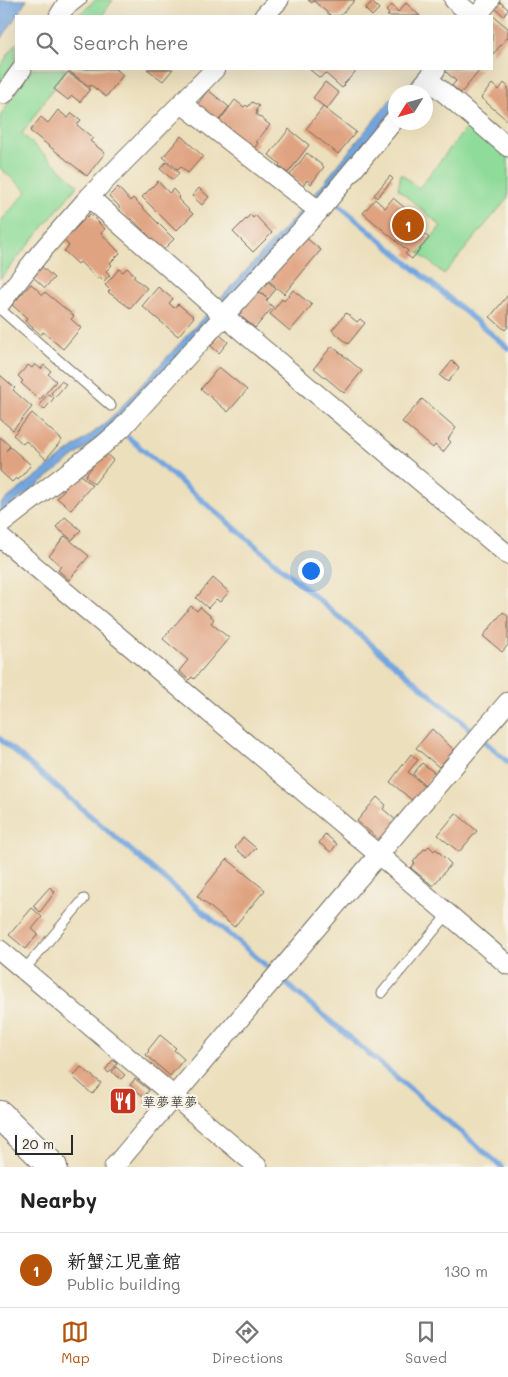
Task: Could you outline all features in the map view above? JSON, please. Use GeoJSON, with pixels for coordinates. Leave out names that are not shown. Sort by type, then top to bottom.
{"type":"FeatureCollection","features":[{"type":"Feature","properties":{"kind":"highway"},"geometry":{"type":"LineString","coordinates":[[0,1115],[53,1167]]}},
{"type":"Feature","properties":{"kind":"street"},"geometry":{"type":"LineString","coordinates":[[60,15],[70,0]]}},
{"type":"Feature","properties":{"kind":"street"},"geometry":{"type":"LineString","coordinates":[[265,15],[279,0]]}},
{"type":"Feature","properties":{"kind":"street"},"geometry":{"type":"LineString","coordinates":[[468,11],[490,0]]}},
{"type":"Feature","properties":{"kind":"street"},"geometry":{"type":"LineString","coordinates":[[4,94],[21,70]]}},
{"type":"Feature","properties":{"kind":"street"},"geometry":{"type":"LineString","coordinates":[[0,304],[40,253],[89,196],[214,70]]}},
{"type":"Feature","properties":{"kind":"street"},"geometry":{"type":"LineString","coordinates":[[427,80],[508,147]]}},
{"type":"Feature","properties":{"kind":"street"},"geometry":{"type":"LineString","coordinates":[[181,103],[314,207]]}},
{"type":"Feature","properties":{"kind":"street"},"geometry":{"type":"LineString","coordinates":[[0,525],[121,430],[219,312],[388,127]]}},
{"type":"Feature","properties":{"kind":"street"},"geometry":{"type":"LineString","coordinates":[[89,196],[219,312],[508,555]]}},
{"type":"Feature","properties":{"kind":"street"},"geometry":{"type":"LineString","coordinates":[[0,537],[380,855],[508,965]]}},
{"type":"Feature","properties":{"kind":"street"},"geometry":{"type":"LineString","coordinates":[[114,1167],[508,702]]}},
{"type":"Feature","properties":{"kind":"street"},"geometry":{"type":"LineString","coordinates":[[0,950],[258,1167]]}},
{"type":"Feature","properties":{"kind":"lane"},"geometry":{"type":"LineString","coordinates":[[60,15],[82,0]]}},
{"type":"Feature","properties":{"kind":"lane"},"geometry":{"type":"LineString","coordinates":[[0,309],[111,406]]}},
{"type":"Feature","properties":{"kind":"lane"},"geometry":{"type":"LineString","coordinates":[[24,970],[84,899]]}},
{"type":"Feature","properties":{"kind":"lane"},"geometry":{"type":"LineString","coordinates":[[382,993],[448,914]]}},
{"type":"Feature","properties":{"kind":"green space"},"geometry":{"type":"Polygon","coordinates":[[[95,0],[113,0],[103,15],[79,15],[95,0]]]}},
{"type":"Feature","properties":{"kind":"green space"},"geometry":{"type":"Polygon","coordinates":[[[15,44],[15,68],[0,90],[0,67],[15,44]]]}},
{"type":"Feature","properties":{"kind":"green space"},"geometry":{"type":"Polygon","coordinates":[[[30,70],[65,70],[22,134],[78,185],[0,279],[0,222],[27,191],[0,168],[1,115],[30,70]]]}},
{"type":"Feature","properties":{"kind":"green space"},"geometry":{"type":"Polygon","coordinates":[[[469,124],[508,155],[508,198],[444,274],[419,253],[441,226],[398,189],[401,174],[419,188],[469,124]]]}},
{"type":"Feature","properties":{"kind":"water"},"geometry":{"type":"Polygon","coordinates":[[[0,0],[27,0],[17,15],[15,15],[15,18],[0,41],[0,0]]]}},
{"type":"Feature","properties":{"kind":"water"},"geometry":{"type":"Polygon","coordinates":[[[388,103],[388,116],[319,202],[115,425],[0,514],[0,504],[102,426],[118,411],[305,206],[388,103]]]}},
{"type":"Feature","properties":{"kind":"building"},"geometry":{"type":"Polygon","coordinates":[[[308,0],[355,0],[341,15],[330,15],[314,1],[312,3],[308,0]]]}},
{"type":"Feature","properties":{"kind":"building"},"geometry":{"type":"Polygon","coordinates":[[[372,2],[379,9],[371,15],[365,9],[372,2]]]}},
{"type":"Feature","properties":{"kind":"building"},"geometry":{"type":"Polygon","coordinates":[[[500,2],[508,9],[504,16],[495,8],[500,2]]]}},
{"type":"Feature","properties":{"kind":"building"},"geometry":{"type":"Polygon","coordinates":[[[406,3],[419,15],[388,15],[386,11],[392,5],[398,12],[406,3]]]}},
{"type":"Feature","properties":{"kind":"building"},"geometry":{"type":"Polygon","coordinates":[[[493,16],[508,28],[508,37],[493,54],[493,16]]]}},
{"type":"Feature","properties":{"kind":"building"},"geometry":{"type":"Polygon","coordinates":[[[117,70],[123,75],[106,97],[69,71],[117,70]]]}},
{"type":"Feature","properties":{"kind":"building"},"geometry":{"type":"Polygon","coordinates":[[[148,70],[172,70],[163,81],[148,70]]]}},
{"type":"Feature","properties":{"kind":"building"},"geometry":{"type":"Polygon","coordinates":[[[310,70],[357,70],[342,88],[325,73],[320,78],[310,70]]]}},
{"type":"Feature","properties":{"kind":"building"},"geometry":{"type":"Polygon","coordinates":[[[480,70],[461,93],[452,86],[456,81],[445,71],[480,70]]]}},
{"type":"Feature","properties":{"kind":"building"},"geometry":{"type":"Polygon","coordinates":[[[68,72],[90,89],[80,102],[72,96],[68,100],[54,89],[68,72]]]}},
{"type":"Feature","properties":{"kind":"building"},"geometry":{"type":"Polygon","coordinates":[[[325,82],[339,93],[327,109],[313,98],[325,82]]]}},
{"type":"Feature","properties":{"kind":"building"},"geometry":{"type":"Polygon","coordinates":[[[504,83],[508,87],[508,121],[481,98],[492,84],[499,90],[504,83]]]}},
{"type":"Feature","properties":{"kind":"building"},"geometry":{"type":"Polygon","coordinates":[[[208,90],[229,107],[216,124],[195,108],[208,90]]]}},
{"type":"Feature","properties":{"kind":"building"},"geometry":{"type":"Polygon","coordinates":[[[235,100],[244,107],[246,105],[248,107],[252,102],[259,106],[256,114],[270,125],[256,142],[258,143],[252,152],[217,124],[235,100]]]}},
{"type":"Feature","properties":{"kind":"building"},"geometry":{"type":"Polygon","coordinates":[[[323,107],[356,132],[338,154],[306,129],[323,107]]]}},
{"type":"Feature","properties":{"kind":"building"},"geometry":{"type":"Polygon","coordinates":[[[58,110],[68,118],[72,113],[81,120],[77,125],[93,138],[90,141],[105,153],[87,176],[30,131],[41,117],[48,123],[58,110]]]}},
{"type":"Feature","properties":{"kind":"building"},"geometry":{"type":"Polygon","coordinates":[[[289,129],[309,145],[288,173],[269,155],[289,129]]]}},
{"type":"Feature","properties":{"kind":"building"},"geometry":{"type":"Polygon","coordinates":[[[181,136],[203,156],[188,173],[181,167],[178,170],[163,157],[181,136]]]}},
{"type":"Feature","properties":{"kind":"building"},"geometry":{"type":"Polygon","coordinates":[[[307,153],[324,167],[311,184],[307,180],[303,186],[290,175],[307,153]]]}},
{"type":"Feature","properties":{"kind":"building"},"geometry":{"type":"Polygon","coordinates":[[[166,162],[179,173],[173,180],[160,169],[166,162]]]}},
{"type":"Feature","properties":{"kind":"building"},"geometry":{"type":"Polygon","coordinates":[[[390,176],[393,179],[377,198],[374,195],[390,176]]]}},
{"type":"Feature","properties":{"kind":"building"},"geometry":{"type":"Polygon","coordinates":[[[158,181],[169,193],[173,189],[180,197],[178,199],[193,214],[176,231],[142,197],[158,181]]]}},
{"type":"Feature","properties":{"kind":"building"},"geometry":{"type":"Polygon","coordinates":[[[118,187],[130,201],[133,198],[174,239],[163,250],[131,218],[129,220],[120,211],[119,206],[109,196],[118,187]]]}},
{"type":"Feature","properties":{"kind":"building"},"geometry":{"type":"Polygon","coordinates":[[[199,188],[209,197],[202,205],[192,196],[199,188]]]}},
{"type":"Feature","properties":{"kind":"building"},"geometry":{"type":"Polygon","coordinates":[[[393,198],[422,222],[417,228],[429,238],[412,259],[405,254],[408,251],[363,213],[375,199],[385,208],[393,198]]]}},
{"type":"Feature","properties":{"kind":"building"},"geometry":{"type":"Polygon","coordinates":[[[90,214],[105,229],[101,233],[120,253],[110,263],[112,265],[106,271],[110,275],[104,281],[100,277],[98,279],[80,262],[78,264],[64,251],[69,246],[64,240],[90,214]]]}},
{"type":"Feature","properties":{"kind":"building"},"geometry":{"type":"Polygon","coordinates":[[[250,215],[253,218],[255,215],[272,233],[253,252],[233,232],[250,215]]]}},
{"type":"Feature","properties":{"kind":"building"},"geometry":{"type":"Polygon","coordinates":[[[305,237],[321,250],[284,294],[269,281],[305,237]]]}},
{"type":"Feature","properties":{"kind":"building"},"geometry":{"type":"Polygon","coordinates":[[[42,267],[54,278],[45,288],[33,277],[42,267]]]}},
{"type":"Feature","properties":{"kind":"building"},"geometry":{"type":"Polygon","coordinates":[[[127,268],[135,275],[133,277],[147,288],[130,308],[108,292],[110,290],[105,285],[119,269],[123,272],[127,268]]]}},
{"type":"Feature","properties":{"kind":"building"},"geometry":{"type":"Polygon","coordinates":[[[267,281],[276,289],[268,299],[259,291],[267,281]]]}},
{"type":"Feature","properties":{"kind":"building"},"geometry":{"type":"Polygon","coordinates":[[[31,284],[43,295],[45,292],[74,316],[71,319],[81,328],[63,349],[43,332],[41,335],[25,321],[27,318],[12,305],[31,284]]]}},
{"type":"Feature","properties":{"kind":"building"},"geometry":{"type":"Polygon","coordinates":[[[158,287],[173,299],[169,303],[174,308],[178,304],[194,317],[178,336],[142,306],[158,287]]]}},
{"type":"Feature","properties":{"kind":"building"},"geometry":{"type":"Polygon","coordinates":[[[293,290],[312,305],[290,331],[270,314],[282,299],[284,301],[293,290]]]}},
{"type":"Feature","properties":{"kind":"building"},"geometry":{"type":"Polygon","coordinates":[[[258,292],[268,299],[266,301],[273,307],[255,328],[239,315],[258,292]]]}},
{"type":"Feature","properties":{"kind":"building"},"geometry":{"type":"Polygon","coordinates":[[[508,295],[508,327],[505,330],[490,317],[508,295]]]}},
{"type":"Feature","properties":{"kind":"building"},"geometry":{"type":"Polygon","coordinates":[[[346,313],[357,322],[360,319],[365,323],[348,344],[332,330],[346,313]]]}},
{"type":"Feature","properties":{"kind":"building"},"geometry":{"type":"Polygon","coordinates":[[[220,335],[228,342],[219,353],[211,346],[220,335]]]}},
{"type":"Feature","properties":{"kind":"building"},"geometry":{"type":"Polygon","coordinates":[[[332,346],[362,371],[344,393],[314,368],[332,346]]]}},
{"type":"Feature","properties":{"kind":"building"},"geometry":{"type":"Polygon","coordinates":[[[452,361],[459,368],[448,382],[440,376],[452,361]]]}},
{"type":"Feature","properties":{"kind":"building"},"geometry":{"type":"Polygon","coordinates":[[[35,364],[41,369],[44,365],[51,371],[48,374],[56,381],[40,400],[21,383],[23,381],[18,376],[28,365],[32,368],[35,364]]]}},
{"type":"Feature","properties":{"kind":"building"},"geometry":{"type":"Polygon","coordinates":[[[219,367],[247,390],[228,412],[201,389],[219,367]]]}},
{"type":"Feature","properties":{"kind":"building"},"geometry":{"type":"Polygon","coordinates":[[[0,375],[32,407],[13,430],[0,419],[0,375]]]}},
{"type":"Feature","properties":{"kind":"building"},"geometry":{"type":"Polygon","coordinates":[[[61,381],[66,384],[55,397],[51,393],[61,381]]]}},
{"type":"Feature","properties":{"kind":"building"},"geometry":{"type":"Polygon","coordinates":[[[48,394],[54,398],[44,410],[39,405],[48,394]]]}},
{"type":"Feature","properties":{"kind":"building"},"geometry":{"type":"Polygon","coordinates":[[[422,399],[456,428],[448,439],[451,442],[443,452],[435,445],[433,448],[402,422],[422,399]]]}},
{"type":"Feature","properties":{"kind":"building"},"geometry":{"type":"Polygon","coordinates":[[[32,413],[62,440],[46,459],[26,441],[23,444],[13,435],[32,413]]]}},
{"type":"Feature","properties":{"kind":"building"},"geometry":{"type":"Polygon","coordinates":[[[0,437],[10,446],[6,451],[10,447],[31,465],[18,480],[16,478],[12,482],[0,471],[0,437]]]}},
{"type":"Feature","properties":{"kind":"building"},"geometry":{"type":"Polygon","coordinates":[[[104,452],[113,460],[94,484],[85,476],[104,452]]]}},
{"type":"Feature","properties":{"kind":"building"},"geometry":{"type":"Polygon","coordinates":[[[78,473],[92,485],[71,510],[57,498],[78,473]]]}},
{"type":"Feature","properties":{"kind":"building"},"geometry":{"type":"Polygon","coordinates":[[[65,517],[81,530],[72,540],[56,527],[65,517]]]}},
{"type":"Feature","properties":{"kind":"building"},"geometry":{"type":"Polygon","coordinates":[[[65,536],[89,556],[69,580],[58,570],[61,566],[49,556],[65,536]]]}},
{"type":"Feature","properties":{"kind":"building"},"geometry":{"type":"Polygon","coordinates":[[[213,578],[229,592],[220,602],[216,599],[208,608],[196,598],[213,578]]]}},
{"type":"Feature","properties":{"kind":"building"},"geometry":{"type":"Polygon","coordinates":[[[191,606],[197,611],[200,607],[214,619],[211,623],[229,638],[194,679],[192,677],[189,680],[179,671],[188,660],[163,639],[191,606]]]}},
{"type":"Feature","properties":{"kind":"building"},"geometry":{"type":"Polygon","coordinates":[[[503,612],[508,616],[508,645],[502,652],[483,636],[503,612]]]}},
{"type":"Feature","properties":{"kind":"building"},"geometry":{"type":"Polygon","coordinates":[[[432,729],[454,750],[439,767],[416,748],[432,729]]]}},
{"type":"Feature","properties":{"kind":"building"},"geometry":{"type":"Polygon","coordinates":[[[411,754],[418,760],[408,772],[425,786],[413,801],[390,782],[411,754]]]}},
{"type":"Feature","properties":{"kind":"building"},"geometry":{"type":"Polygon","coordinates":[[[422,763],[435,773],[425,785],[413,774],[422,763]]]}},
{"type":"Feature","properties":{"kind":"building"},"geometry":{"type":"Polygon","coordinates":[[[377,797],[386,805],[383,809],[398,822],[381,841],[357,821],[377,797]]]}},
{"type":"Feature","properties":{"kind":"building"},"geometry":{"type":"Polygon","coordinates":[[[456,813],[477,831],[459,852],[438,835],[456,813]]]}},
{"type":"Feature","properties":{"kind":"building"},"geometry":{"type":"Polygon","coordinates":[[[325,834],[337,844],[331,852],[319,843],[325,834]]]}},
{"type":"Feature","properties":{"kind":"building"},"geometry":{"type":"Polygon","coordinates":[[[243,837],[256,848],[247,858],[235,848],[243,837]]]}},
{"type":"Feature","properties":{"kind":"building"},"geometry":{"type":"Polygon","coordinates":[[[429,846],[434,851],[436,849],[451,864],[433,886],[411,868],[415,863],[413,862],[429,846]]]}},
{"type":"Feature","properties":{"kind":"building"},"geometry":{"type":"Polygon","coordinates":[[[227,859],[265,890],[234,927],[197,896],[227,859]]]}},
{"type":"Feature","properties":{"kind":"building"},"geometry":{"type":"Polygon","coordinates":[[[50,887],[55,892],[40,912],[33,906],[50,887]]]}},
{"type":"Feature","properties":{"kind":"building"},"geometry":{"type":"Polygon","coordinates":[[[32,908],[42,917],[32,929],[38,934],[26,949],[9,935],[32,908]]]}},
{"type":"Feature","properties":{"kind":"building"},"geometry":{"type":"Polygon","coordinates":[[[160,1035],[176,1048],[174,1050],[184,1059],[170,1076],[146,1055],[160,1035]]]}},
{"type":"Feature","properties":{"kind":"building"},"geometry":{"type":"Polygon","coordinates":[[[113,1060],[117,1064],[109,1073],[105,1070],[113,1060]]]}},
{"type":"Feature","properties":{"kind":"building"},"geometry":{"type":"Polygon","coordinates":[[[81,1067],[101,1083],[92,1094],[73,1077],[81,1067]]]}},
{"type":"Feature","properties":{"kind":"building"},"geometry":{"type":"Polygon","coordinates":[[[116,1067],[125,1075],[121,1079],[112,1072],[116,1067]]]}},
{"type":"Feature","properties":{"kind":"building"},"geometry":{"type":"Polygon","coordinates":[[[135,1079],[149,1090],[144,1097],[130,1085],[135,1079]]]}},
{"type":"Feature","properties":{"kind":"building"},"geometry":{"type":"Polygon","coordinates":[[[148,1096],[156,1103],[151,1109],[143,1101],[148,1096]]]}},
{"type":"Feature","properties":{"kind":"waterway"},"geometry":{"type":"LineString","coordinates":[[339,205],[508,348]]}},
{"type":"Feature","properties":{"kind":"waterway"},"geometry":{"type":"LineString","coordinates":[[129,438],[474,732]]}},
{"type":"Feature","properties":{"kind":"waterway"},"geometry":{"type":"LineString","coordinates":[[0,739],[269,968]]}},
{"type":"Feature","properties":{"kind":"waterway"},"geometry":{"type":"LineString","coordinates":[[485,742],[508,762]]}},
{"type":"Feature","properties":{"kind":"waterway"},"geometry":{"type":"LineString","coordinates":[[282,980],[502,1167]]}},
{"type":"Feature","properties":{"kind":"place","name":"新蟹江児童館"},"geometry":{"type":"Point","coordinates":[408,225]}},
{"type":"Feature","properties":{"kind":"place","name":"華夢華夢"},"geometry":{"type":"Point","coordinates":[123,1101]}}]}
